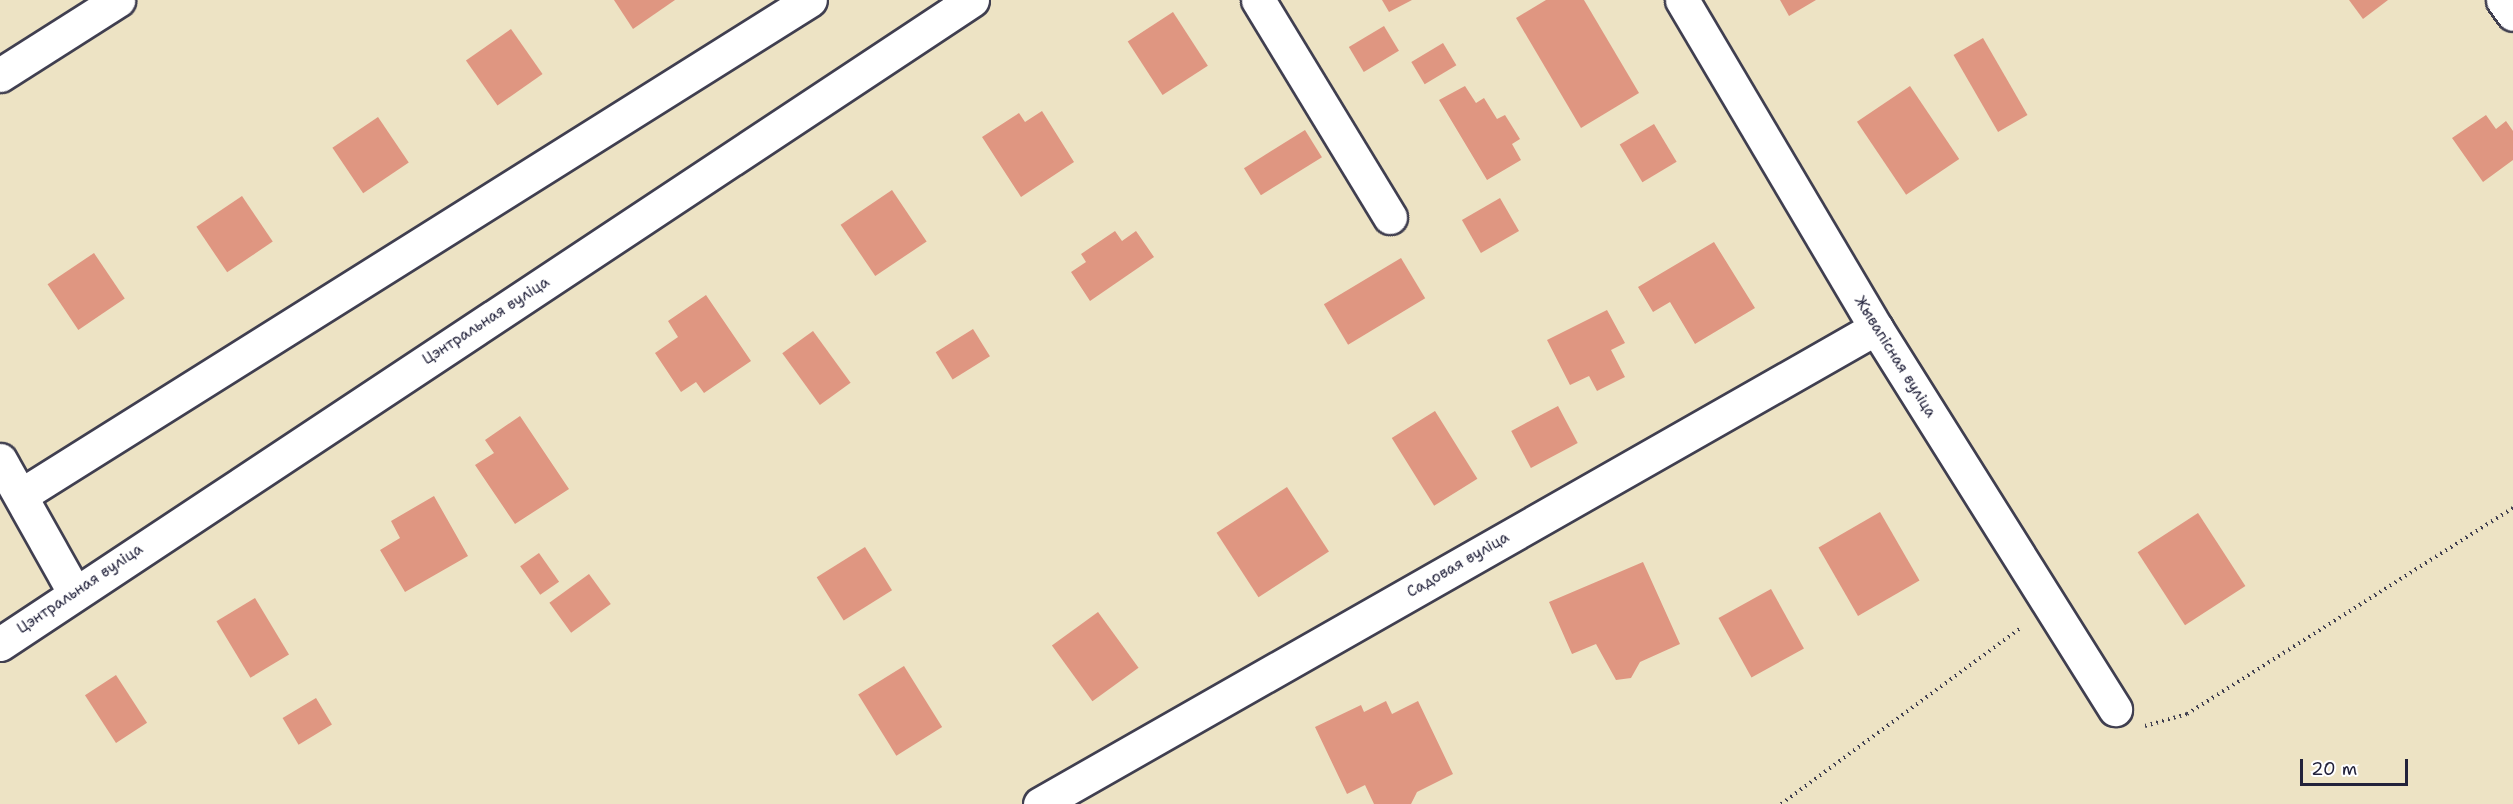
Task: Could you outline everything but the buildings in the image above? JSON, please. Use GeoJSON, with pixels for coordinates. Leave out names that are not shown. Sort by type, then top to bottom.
{"type":"FeatureCollection","features":[{"type":"Feature","properties":{"kind":"street"},"geometry":{"type":"LineString","coordinates":[[0,75],[118,0]]}},
{"type":"Feature","properties":{"kind":"street"},"geometry":{"type":"LineString","coordinates":[[23,494],[764,12],[810,0]]}},
{"type":"Feature","properties":{"kind":"street","name":"Цэнтральная вуліца"},"geometry":{"type":"LineString","coordinates":[[0,644],[74,592],[972,0]]}},
{"type":"Feature","properties":{"kind":"street"},"geometry":{"type":"LineString","coordinates":[[1258,0],[1390,217]]}},
{"type":"Feature","properties":{"kind":"street","name":"Жывапісная вуліца"},"geometry":{"type":"LineString","coordinates":[[1682,0],[1876,328],[2115,709]]}},
{"type":"Feature","properties":{"kind":"street"},"geometry":{"type":"LineString","coordinates":[[2503,0],[2513,14]]}},
{"type":"Feature","properties":{"kind":"street","name":"Садовая вуліца"},"geometry":{"type":"LineString","coordinates":[[1040,804],[1876,328]]}},
{"type":"Feature","properties":{"kind":"street"},"geometry":{"type":"LineString","coordinates":[[0,460],[23,494],[74,592]]}},
{"type":"Feature","properties":{"kind":"path"},"geometry":{"type":"LineString","coordinates":[[2115,709],[2135,727],[2187,714],[2513,508]]}},
{"type":"Feature","properties":{"kind":"path"},"geometry":{"type":"LineString","coordinates":[[1781,804],[2049,607]]}}]}
